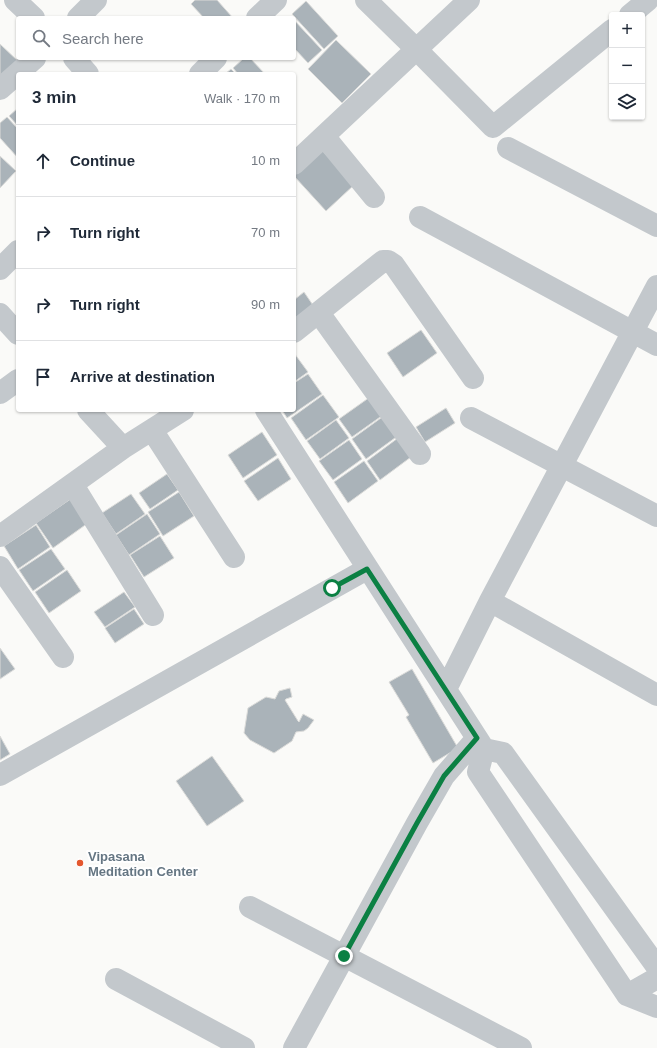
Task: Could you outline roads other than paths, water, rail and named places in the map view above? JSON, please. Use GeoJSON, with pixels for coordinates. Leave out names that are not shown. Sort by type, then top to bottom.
{"type":"FeatureCollection","features":[{"type":"Feature","properties":{"kind":"street"},"geometry":{"type":"LineString","coordinates":[[15,0],[32,16]]}},
{"type":"Feature","properties":{"kind":"street"},"geometry":{"type":"LineString","coordinates":[[80,16],[96,0]]}},
{"type":"Feature","properties":{"kind":"street"},"geometry":{"type":"LineString","coordinates":[[259,16],[276,0]]}},
{"type":"Feature","properties":{"kind":"street"},"geometry":{"type":"LineString","coordinates":[[366,0],[493,127],[609,32]]}},
{"type":"Feature","properties":{"kind":"street"},"geometry":{"type":"LineString","coordinates":[[296,162],[469,0]]}},
{"type":"Feature","properties":{"kind":"street"},"geometry":{"type":"LineString","coordinates":[[634,12],[648,0]]}},
{"type":"Feature","properties":{"kind":"street"},"geometry":{"type":"LineString","coordinates":[[19,72],[33,60]]}},
{"type":"Feature","properties":{"kind":"street"},"geometry":{"type":"LineString","coordinates":[[76,60],[86,72]]}},
{"type":"Feature","properties":{"kind":"street"},"geometry":{"type":"LineString","coordinates":[[202,72],[214,60]]}},
{"type":"Feature","properties":{"kind":"street"},"geometry":{"type":"LineString","coordinates":[[0,89],[16,75]]}},
{"type":"Feature","properties":{"kind":"street"},"geometry":{"type":"LineString","coordinates":[[324,136],[374,197]]}},
{"type":"Feature","properties":{"kind":"street"},"geometry":{"type":"LineString","coordinates":[[508,148],[657,226]]}},
{"type":"Feature","properties":{"kind":"street"},"geometry":{"type":"LineString","coordinates":[[420,217],[657,345]]}},
{"type":"Feature","properties":{"kind":"street"},"geometry":{"type":"LineString","coordinates":[[0,269],[16,253]]}},
{"type":"Feature","properties":{"kind":"street"},"geometry":{"type":"LineString","coordinates":[[296,330],[383,261],[388,261],[394,265],[473,378]]}},
{"type":"Feature","properties":{"kind":"street"},"geometry":{"type":"LineString","coordinates":[[446,688],[490,601],[657,286]]}},
{"type":"Feature","properties":{"kind":"street"},"geometry":{"type":"LineString","coordinates":[[319,313],[420,454]]}},
{"type":"Feature","properties":{"kind":"street"},"geometry":{"type":"LineString","coordinates":[[0,314],[16,332]]}},
{"type":"Feature","properties":{"kind":"street"},"geometry":{"type":"LineString","coordinates":[[0,393],[16,381]]}},
{"type":"Feature","properties":{"kind":"street"},"geometry":{"type":"LineString","coordinates":[[90,412],[123,448]]}},
{"type":"Feature","properties":{"kind":"street"},"geometry":{"type":"LineString","coordinates":[[0,536],[123,448],[180,412]]}},
{"type":"Feature","properties":{"kind":"street"},"geometry":{"type":"LineString","coordinates":[[267,412],[481,744],[503,753],[657,967]]}},
{"type":"Feature","properties":{"kind":"street"},"geometry":{"type":"LineString","coordinates":[[471,418],[657,516]]}},
{"type":"Feature","properties":{"kind":"street"},"geometry":{"type":"LineString","coordinates":[[152,430],[234,557]]}},
{"type":"Feature","properties":{"kind":"street"},"geometry":{"type":"LineString","coordinates":[[73,485],[153,615]]}},
{"type":"Feature","properties":{"kind":"street"},"geometry":{"type":"LineString","coordinates":[[0,567],[63,657]]}},
{"type":"Feature","properties":{"kind":"street"},"geometry":{"type":"LineString","coordinates":[[0,775],[367,569]]}},
{"type":"Feature","properties":{"kind":"street"},"geometry":{"type":"LineString","coordinates":[[490,601],[657,694]]}},
{"type":"Feature","properties":{"kind":"street"},"geometry":{"type":"LineString","coordinates":[[294,1048],[444,776],[481,744]]}},
{"type":"Feature","properties":{"kind":"street"},"geometry":{"type":"LineString","coordinates":[[481,744],[478,772],[627,995],[657,1007]]}},
{"type":"Feature","properties":{"kind":"street"},"geometry":{"type":"LineString","coordinates":[[250,907],[521,1048]]}},
{"type":"Feature","properties":{"kind":"street"},"geometry":{"type":"LineString","coordinates":[[627,995],[657,978]]}},
{"type":"Feature","properties":{"kind":"street"},"geometry":{"type":"LineString","coordinates":[[116,979],[244,1048]]}},
{"type":"Feature","properties":{"kind":"place","name":"Vipasana Meditation Center"},"geometry":{"type":"Point","coordinates":[80,863]}}]}
